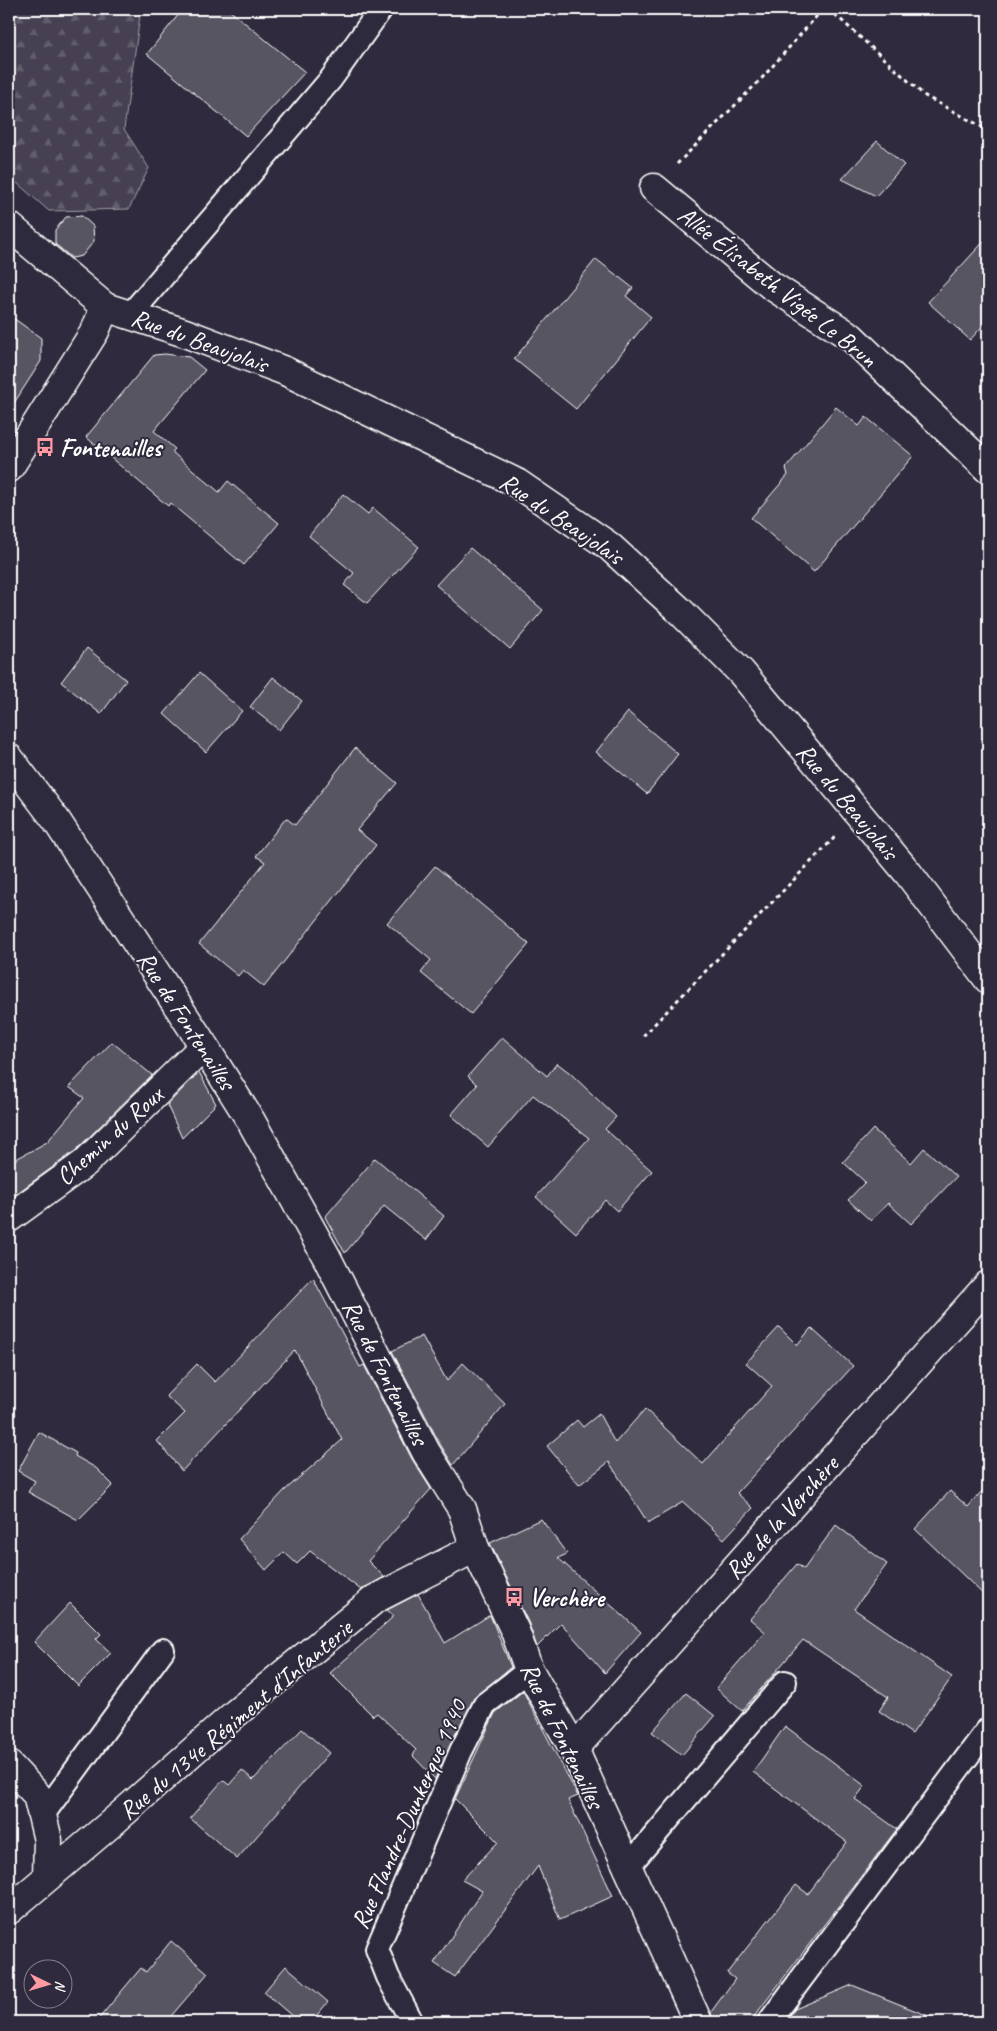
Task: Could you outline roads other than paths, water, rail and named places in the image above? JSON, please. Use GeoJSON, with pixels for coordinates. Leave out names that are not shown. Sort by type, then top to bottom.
{"type":"FeatureCollection","features":[{"type":"Feature","properties":{"kind":"street","name":"Allée Élisabeth Vigée Le Brun"},"geometry":{"type":"LineString","coordinates":[[654,188],[772,286],[851,337],[988,469]]}},
{"type":"Feature","properties":{"kind":"street","name":"Rue du Beaujolais"},"geometry":{"type":"LineString","coordinates":[[9,226],[105,307],[285,371],[525,488],[609,546],[678,609],[741,672],[908,873],[988,979]]}},
{"type":"Feature","properties":{"kind":"street"},"geometry":{"type":"LineString","coordinates":[[9,468],[95,331],[105,307]]}},
{"type":"Feature","properties":{"kind":"street","name":"Rue de Fontenailles"},"geometry":{"type":"LineString","coordinates":[[9,758],[56,820],[204,1046],[251,1121],[326,1256],[426,1452],[462,1509],[474,1548],[515,1631],[529,1670],[574,1749],[698,2022]]}},
{"type":"Feature","properties":{"kind":"street","name":"Chemin du Roux"},"geometry":{"type":"LineString","coordinates":[[9,1218],[85,1163],[204,1046]]}},
{"type":"Feature","properties":{"kind":"street","name":"Rue de la Verchère"},"geometry":{"type":"LineString","coordinates":[[574,1749],[988,1285]]}},
{"type":"Feature","properties":{"kind":"street","name":"Rue du 134e Régiment d'Infanterie"},"geometry":{"type":"LineString","coordinates":[[9,1910],[46,1876],[114,1821],[236,1713],[375,1599],[474,1548]]}},
{"type":"Feature","properties":{"kind":"street"},"geometry":{"type":"LineString","coordinates":[[9,1765],[37,1795],[48,1840],[46,1876]]}},
{"type":"Feature","properties":{"kind":"lane"},"geometry":{"type":"LineString","coordinates":[[130,315],[331,79],[381,9]]}},
{"type":"Feature","properties":{"kind":"lane"},"geometry":{"type":"LineString","coordinates":[[42,1816],[163,1650]]}},
{"type":"Feature","properties":{"kind":"lane","name":"Rue Flandre-Dunkerque 1940"},"geometry":{"type":"LineString","coordinates":[[412,2022],[388,1977],[377,1948],[461,1751],[485,1704],[529,1670]]}},
{"type":"Feature","properties":{"kind":"lane"},"geometry":{"type":"LineString","coordinates":[[627,1868],[785,1682]]}},
{"type":"Feature","properties":{"kind":"lane"},"geometry":{"type":"LineString","coordinates":[[769,2022],[988,1729]]}},
{"type":"Feature","properties":{"kind":"place","name":"Fontenailles"},"geometry":{"type":"Point","coordinates":[45,447]}},
{"type":"Feature","properties":{"kind":"place","name":"Verchère"},"geometry":{"type":"Point","coordinates":[514,1597]}}]}
